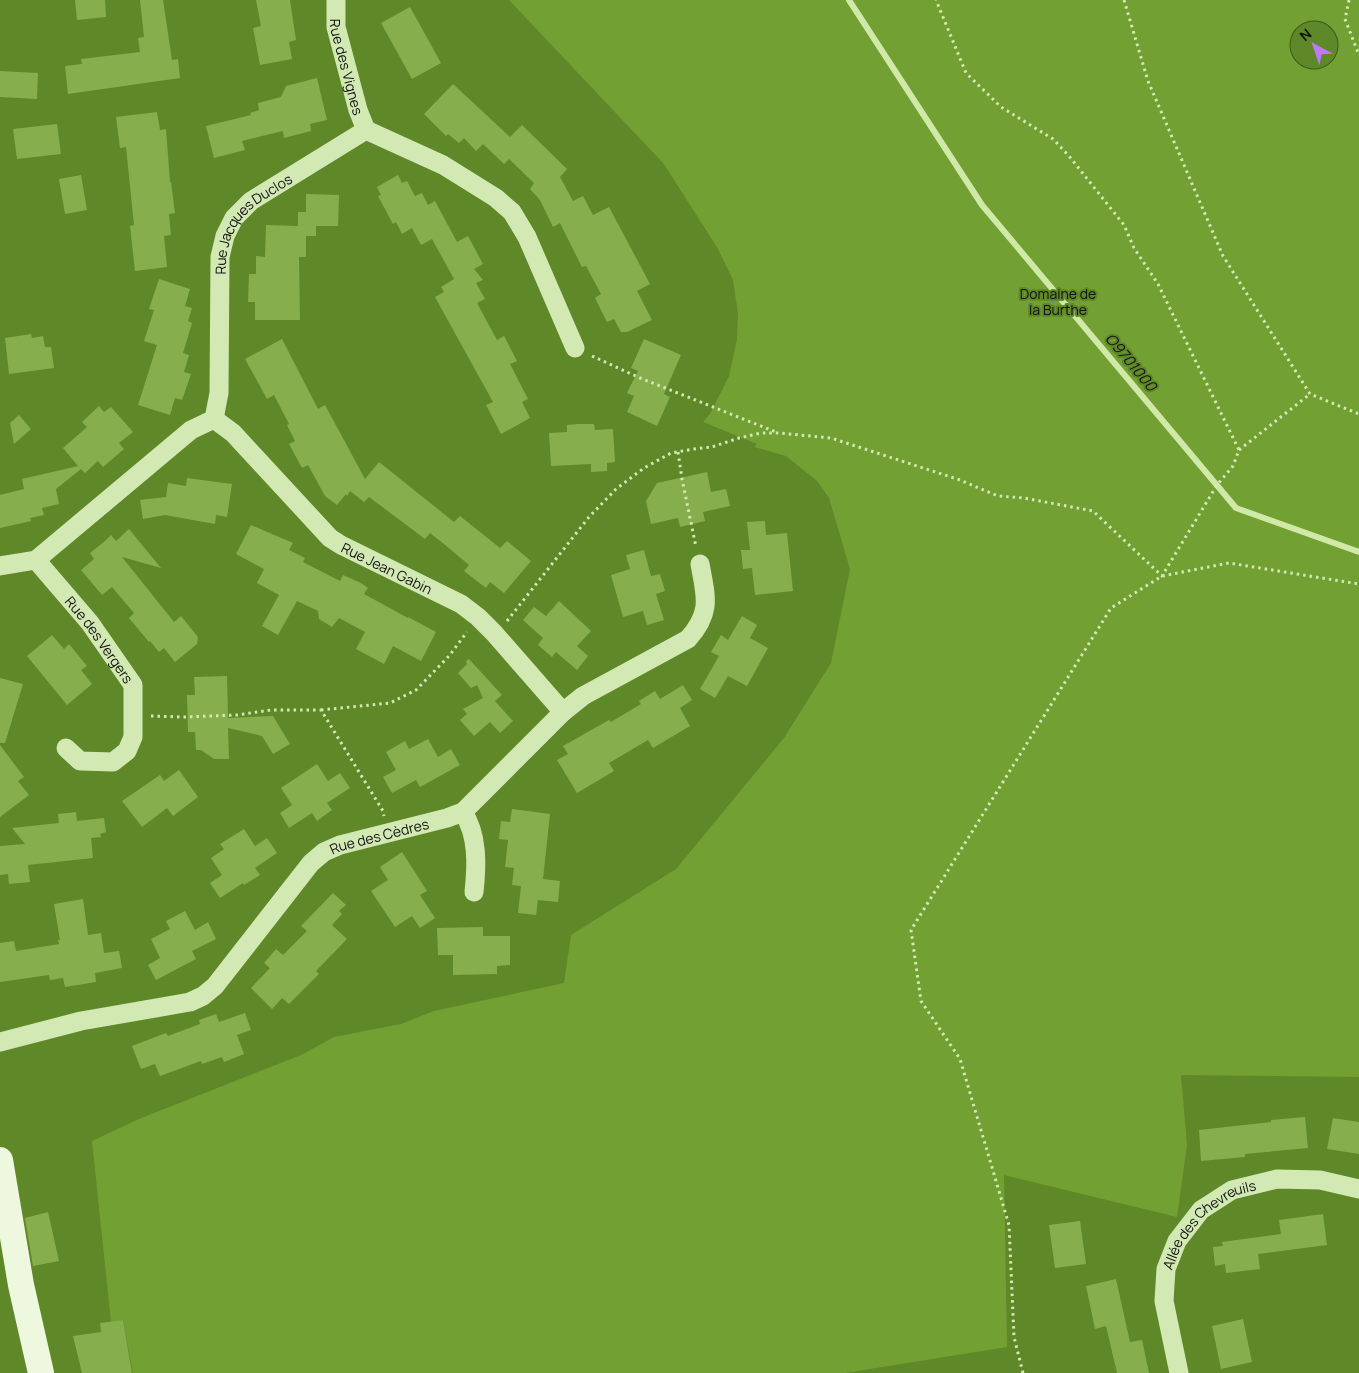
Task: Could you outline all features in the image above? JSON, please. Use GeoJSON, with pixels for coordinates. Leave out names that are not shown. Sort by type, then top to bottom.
{"type":"FeatureCollection","features":[{"type":"Feature","properties":{"kind":"street","name":"Rue des Vignes"},"geometry":{"type":"LineString","coordinates":[[336,0],[336,27],[358,110],[366,130]]}},
{"type":"Feature","properties":{"kind":"street"},"geometry":{"type":"LineString","coordinates":[[366,130],[443,165],[496,198],[512,212],[527,237],[575,348]]}},
{"type":"Feature","properties":{"kind":"street","name":"Rue Jacques Duclos"},"geometry":{"type":"LineString","coordinates":[[214,419],[219,393],[220,257],[225,236],[234,218],[251,201],[366,130]]}},
{"type":"Feature","properties":{"kind":"street"},"geometry":{"type":"LineString","coordinates":[[0,566],[36,560],[191,430],[214,419]]}},
{"type":"Feature","properties":{"kind":"street","name":"Rue Jean Gabin"},"geometry":{"type":"LineString","coordinates":[[214,419],[233,433],[330,538],[461,604],[478,617],[563,712]]}},
{"type":"Feature","properties":{"kind":"street","name":"Rue des Vergers"},"geometry":{"type":"LineString","coordinates":[[36,560],[90,623],[133,685],[133,737],[127,751],[114,762],[80,760],[66,748]]}},
{"type":"Feature","properties":{"kind":"street","name":"Rue des Cèdres"},"geometry":{"type":"LineString","coordinates":[[0,1042],[81,1021],[190,1002],[203,996],[215,986],[311,863],[324,852],[340,845],[447,818],[463,812],[563,712],[584,696],[688,639],[699,627],[704,614],[705,591],[700,564]]}},
{"type":"Feature","properties":{"kind":"street"},"geometry":{"type":"LineString","coordinates":[[463,812],[469,822],[477,862],[474,892]]}},
{"type":"Feature","properties":{"kind":"street"},"geometry":{"type":"LineString","coordinates":[[0,1160],[21,1285],[41,1373]]}},
{"type":"Feature","properties":{"kind":"street","name":"Allée des Chevreuils"},"geometry":{"type":"LineString","coordinates":[[1179,1373],[1164,1301],[1166,1269],[1177,1241],[1201,1210],[1232,1190],[1277,1179],[1320,1180],[1359,1189]]}},
{"type":"Feature","properties":{"kind":"path"},"geometry":{"type":"LineString","coordinates":[[936,0],[966,73],[1001,107],[1053,139],[1069,156],[1124,225],[1134,248],[1158,284],[1239,450]]}},
{"type":"Feature","properties":{"kind":"path"},"geometry":{"type":"LineString","coordinates":[[1124,0],[1148,81],[1223,256],[1310,394],[1359,414]]}},
{"type":"Feature","properties":{"kind":"path"},"geometry":{"type":"LineString","coordinates":[[1349,0],[1345,19],[1359,55]]}},
{"type":"Feature","properties":{"kind":"path"},"geometry":{"type":"LineString","coordinates":[[575,348],[640,378],[779,433]]}},
{"type":"Feature","properties":{"kind":"path"},"geometry":{"type":"LineString","coordinates":[[1162,576],[1217,485],[1233,466],[1239,450],[1310,394]]}},
{"type":"Feature","properties":{"kind":"path"},"geometry":{"type":"LineString","coordinates":[[494,633],[505,624],[589,517],[616,489],[644,468],[671,454],[712,447],[738,438],[761,433],[831,438],[960,480],[998,496],[1024,498],[1093,510],[1162,576]]}},
{"type":"Feature","properties":{"kind":"path"},"geometry":{"type":"LineString","coordinates":[[678,452],[700,564]]}},
{"type":"Feature","properties":{"kind":"path"},"geometry":{"type":"LineString","coordinates":[[1023,1373],[1014,1337],[1009,1225],[960,1059],[921,1001],[911,930],[1111,608],[1162,576],[1229,563],[1359,584]]}},
{"type":"Feature","properties":{"kind":"path"},"geometry":{"type":"LineString","coordinates":[[132,706],[152,717],[237,715],[271,710],[321,710],[390,703],[416,690],[449,656],[478,617]]}},
{"type":"Feature","properties":{"kind":"path"},"geometry":{"type":"LineString","coordinates":[[321,710],[383,811],[387,834]]}},
{"type":"Feature","properties":{"kind":"green space","name":"Domaine de la Burthe"},"geometry":{"type":"Polygon","coordinates":[[[509,0],[1359,0],[1359,1077],[1181,1075],[1187,1145],[1177,1217],[1004,1175],[1007,1347],[845,1373],[133,1373],[123,1320],[111,1322],[92,1141],[139,1119],[301,1055],[334,1037],[401,1024],[434,1011],[564,983],[571,935],[676,869],[784,738],[831,663],[850,569],[829,498],[817,481],[786,456],[754,447],[757,444],[703,422],[710,414],[729,376],[737,339],[738,314],[733,280],[718,249],[664,164],[509,0]]]}},
{"type":"Feature","properties":{"kind":"building"},"geometry":{"type":"Polygon","coordinates":[[[75,0],[105,0],[106,17],[77,20],[75,0]]]}},
{"type":"Feature","properties":{"kind":"building"},"geometry":{"type":"Polygon","coordinates":[[[140,0],[163,0],[172,60],[178,59],[180,78],[68,94],[65,66],[82,64],[81,59],[140,52],[138,38],[144,37],[140,0]]]}},
{"type":"Feature","properties":{"kind":"building"},"geometry":{"type":"Polygon","coordinates":[[[256,0],[290,0],[296,40],[289,42],[292,59],[260,65],[253,28],[261,26],[256,0]]]}},
{"type":"Feature","properties":{"kind":"building"},"geometry":{"type":"Polygon","coordinates":[[[410,7],[441,63],[412,79],[381,23],[410,7]]]}},
{"type":"Feature","properties":{"kind":"building"},"geometry":{"type":"Polygon","coordinates":[[[0,71],[38,73],[37,99],[0,97],[0,71]]]}},
{"type":"Feature","properties":{"kind":"building"},"geometry":{"type":"Polygon","coordinates":[[[317,78],[327,120],[310,124],[311,131],[284,138],[283,131],[242,141],[245,150],[214,158],[206,126],[251,115],[250,113],[259,110],[258,103],[281,97],[286,86],[317,78]]]}},
{"type":"Feature","properties":{"kind":"building"},"geometry":{"type":"Polygon","coordinates":[[[453,84],[510,137],[522,125],[567,169],[560,177],[573,201],[583,196],[593,215],[609,207],[650,284],[637,291],[652,320],[627,332],[621,332],[614,319],[607,322],[595,298],[601,294],[586,266],[582,267],[560,223],[553,227],[540,200],[530,189],[534,183],[509,159],[504,164],[483,144],[476,151],[464,138],[459,143],[448,134],[446,136],[424,114],[453,84]]]}},
{"type":"Feature","properties":{"kind":"building"},"geometry":{"type":"Polygon","coordinates":[[[157,112],[160,130],[166,129],[170,182],[175,213],[169,214],[171,235],[164,236],[167,267],[135,271],[130,226],[134,225],[126,147],[120,148],[116,117],[157,112]]]}},
{"type":"Feature","properties":{"kind":"building"},"geometry":{"type":"Polygon","coordinates":[[[57,124],[61,154],[17,159],[13,129],[57,124]]]}},
{"type":"Feature","properties":{"kind":"building"},"geometry":{"type":"Polygon","coordinates":[[[81,175],[87,210],[65,214],[59,179],[81,175]]]}},
{"type":"Feature","properties":{"kind":"building"},"geometry":{"type":"Polygon","coordinates":[[[398,175],[402,183],[407,181],[415,196],[422,193],[428,205],[435,201],[457,242],[468,236],[483,264],[474,269],[483,280],[476,283],[485,299],[477,303],[497,340],[504,336],[517,361],[510,364],[528,399],[522,402],[530,418],[501,434],[486,405],[493,402],[435,297],[444,292],[441,287],[454,279],[432,239],[421,245],[412,228],[402,234],[396,222],[393,224],[378,196],[381,195],[377,187],[398,175]]]}},
{"type":"Feature","properties":{"kind":"building"},"geometry":{"type":"Polygon","coordinates":[[[306,194],[339,195],[338,226],[316,226],[316,236],[306,236],[306,257],[299,257],[300,320],[255,320],[255,302],[248,302],[249,274],[256,274],[256,256],[265,257],[266,225],[298,226],[298,212],[306,212],[306,194]]]}},
{"type":"Feature","properties":{"kind":"building"},"geometry":{"type":"Polygon","coordinates":[[[159,279],[190,289],[185,306],[192,308],[188,321],[192,323],[183,353],[189,355],[184,372],[191,374],[182,400],[175,398],[170,415],[138,405],[157,345],[144,341],[154,310],[149,309],[159,279]]]}},
{"type":"Feature","properties":{"kind":"building"},"geometry":{"type":"Polygon","coordinates":[[[31,334],[32,338],[43,336],[45,347],[51,347],[54,368],[9,374],[5,338],[31,334]]]}},
{"type":"Feature","properties":{"kind":"building"},"geometry":{"type":"Polygon","coordinates":[[[282,339],[318,409],[325,405],[365,479],[379,462],[454,522],[460,516],[500,548],[507,541],[531,561],[504,593],[490,582],[486,588],[464,571],[469,565],[430,533],[425,539],[369,497],[364,502],[350,491],[337,505],[325,496],[308,465],[302,468],[289,444],[295,441],[287,425],[289,424],[274,395],[267,399],[245,359],[282,339]]]}},
{"type":"Feature","properties":{"kind":"building"},"geometry":{"type":"Polygon","coordinates":[[[644,339],[681,355],[664,394],[670,397],[657,426],[627,412],[634,396],[627,393],[638,371],[631,368],[644,339]]]}},
{"type":"Feature","properties":{"kind":"building"},"geometry":{"type":"Polygon","coordinates":[[[99,406],[104,412],[111,407],[133,432],[119,443],[124,449],[103,467],[98,461],[85,473],[81,469],[56,489],[59,504],[42,508],[44,515],[30,518],[31,521],[0,528],[0,495],[24,489],[22,479],[78,466],[63,448],[87,427],[82,422],[99,406]]]}},
{"type":"Feature","properties":{"kind":"building"},"geometry":{"type":"Polygon","coordinates":[[[19,415],[31,429],[14,444],[10,423],[19,415]]]}},
{"type":"Feature","properties":{"kind":"building"},"geometry":{"type":"Polygon","coordinates":[[[594,424],[595,430],[613,429],[615,462],[607,463],[607,471],[591,472],[591,464],[551,466],[549,433],[567,432],[567,425],[594,424]]]}},
{"type":"Feature","properties":{"kind":"building"},"geometry":{"type":"Polygon","coordinates":[[[707,472],[711,492],[726,489],[730,506],[703,512],[705,521],[680,527],[678,518],[651,524],[646,501],[657,483],[707,472]]]}},
{"type":"Feature","properties":{"kind":"building"},"geometry":{"type":"Polygon","coordinates":[[[187,478],[232,484],[227,517],[216,515],[215,524],[165,515],[143,519],[140,500],[166,497],[168,483],[186,486],[187,478]]]}},
{"type":"Feature","properties":{"kind":"building"},"geometry":{"type":"Polygon","coordinates":[[[765,521],[766,535],[787,533],[793,591],[755,595],[752,568],[743,569],[741,550],[750,550],[747,522],[765,521]]]}},
{"type":"Feature","properties":{"kind":"building"},"geometry":{"type":"Polygon","coordinates":[[[251,525],[293,543],[289,550],[305,558],[303,562],[340,581],[343,575],[361,583],[368,588],[364,594],[436,632],[421,661],[393,646],[384,664],[356,649],[365,632],[339,618],[332,627],[319,619],[318,611],[297,601],[278,635],[262,626],[279,595],[257,583],[264,569],[236,554],[251,525]]]}},
{"type":"Feature","properties":{"kind":"building"},"geometry":{"type":"Polygon","coordinates":[[[129,529],[161,568],[122,557],[174,622],[181,616],[198,637],[197,644],[175,662],[164,648],[159,652],[149,642],[129,618],[134,613],[112,587],[102,595],[81,570],[94,559],[90,553],[111,535],[116,541],[129,529]]]}},
{"type":"Feature","properties":{"kind":"building"},"geometry":{"type":"Polygon","coordinates":[[[644,550],[651,576],[660,574],[665,591],[656,594],[664,620],[647,625],[643,611],[623,617],[611,575],[630,569],[626,555],[644,550]]]}},
{"type":"Feature","properties":{"kind":"building"},"geometry":{"type":"Polygon","coordinates":[[[559,601],[591,631],[577,646],[588,656],[577,670],[556,652],[552,657],[538,645],[543,638],[523,620],[534,607],[546,616],[559,601]]]}},
{"type":"Feature","properties":{"kind":"building"},"geometry":{"type":"Polygon","coordinates":[[[742,616],[757,625],[750,638],[768,648],[747,686],[728,676],[715,698],[700,689],[719,656],[711,652],[721,635],[728,640],[742,616]]]}},
{"type":"Feature","properties":{"kind":"building"},"geometry":{"type":"Polygon","coordinates":[[[52,635],[64,649],[69,644],[87,666],[81,670],[92,684],[67,705],[27,656],[52,635]]]}},
{"type":"Feature","properties":{"kind":"building"},"geometry":{"type":"Polygon","coordinates":[[[469,659],[502,695],[495,701],[513,721],[500,733],[490,722],[474,736],[460,720],[467,714],[463,709],[483,698],[477,685],[471,688],[458,673],[467,664],[466,661],[469,659]]]}},
{"type":"Feature","properties":{"kind":"building"},"geometry":{"type":"Polygon","coordinates":[[[227,676],[228,718],[273,716],[290,744],[273,754],[262,736],[228,728],[229,759],[214,759],[201,750],[196,750],[195,732],[188,732],[187,695],[195,695],[194,677],[227,676]]]}},
{"type":"Feature","properties":{"kind":"building"},"geometry":{"type":"Polygon","coordinates":[[[0,678],[23,684],[5,743],[0,743],[0,678]]]}},
{"type":"Feature","properties":{"kind":"building"},"geometry":{"type":"Polygon","coordinates":[[[683,685],[692,700],[680,708],[690,726],[653,748],[648,740],[609,763],[614,771],[577,793],[557,760],[568,754],[563,746],[609,720],[611,722],[641,704],[639,701],[655,691],[660,699],[683,685]]]}},
{"type":"Feature","properties":{"kind":"building"},"geometry":{"type":"Polygon","coordinates":[[[428,739],[438,757],[451,749],[460,765],[420,787],[416,780],[392,793],[383,777],[396,770],[386,752],[405,741],[409,749],[428,739]]]}},
{"type":"Feature","properties":{"kind":"building"},"geometry":{"type":"Polygon","coordinates":[[[0,745],[24,777],[18,781],[29,795],[0,817],[0,745]]]}},
{"type":"Feature","properties":{"kind":"building"},"geometry":{"type":"Polygon","coordinates":[[[317,764],[328,781],[340,773],[350,788],[327,803],[332,810],[317,821],[312,813],[289,828],[280,813],[292,805],[281,788],[317,764]]]}},
{"type":"Feature","properties":{"kind":"building"},"geometry":{"type":"Polygon","coordinates":[[[179,770],[198,797],[173,816],[167,808],[142,827],[122,801],[160,775],[164,781],[179,770]]]}},
{"type":"Feature","properties":{"kind":"building"},"geometry":{"type":"Polygon","coordinates":[[[512,809],[550,814],[543,879],[560,881],[558,902],[538,900],[536,915],[518,913],[521,886],[512,885],[514,868],[505,867],[508,840],[499,839],[501,821],[510,822],[512,809]]]}},
{"type":"Feature","properties":{"kind":"building"},"geometry":{"type":"Polygon","coordinates":[[[76,812],[77,821],[104,818],[106,832],[100,834],[101,837],[91,838],[93,858],[28,865],[30,882],[9,884],[8,874],[0,875],[0,846],[25,844],[12,828],[59,823],[58,814],[76,812]]]}},
{"type":"Feature","properties":{"kind":"building"},"geometry":{"type":"Polygon","coordinates":[[[244,829],[255,846],[267,838],[277,853],[255,868],[260,875],[244,885],[243,883],[220,898],[210,883],[222,875],[211,858],[224,849],[220,844],[244,829]]]}},
{"type":"Feature","properties":{"kind":"building"},"geometry":{"type":"Polygon","coordinates":[[[402,852],[427,891],[420,895],[435,918],[420,928],[412,916],[395,927],[371,891],[388,880],[380,867],[402,852]]]}},
{"type":"Feature","properties":{"kind":"building"},"geometry":{"type":"Polygon","coordinates":[[[333,893],[346,905],[339,911],[342,914],[332,925],[347,939],[316,971],[319,974],[289,1004],[282,998],[272,1009],[251,988],[270,968],[264,963],[276,949],[283,955],[307,931],[301,926],[333,893]]]}},
{"type":"Feature","properties":{"kind":"building"},"geometry":{"type":"Polygon","coordinates":[[[83,899],[88,935],[101,933],[104,953],[119,951],[122,968],[95,973],[96,982],[65,987],[63,978],[50,980],[49,975],[0,982],[0,943],[14,941],[16,951],[59,944],[54,904],[83,899]]]}},
{"type":"Feature","properties":{"kind":"building"},"geometry":{"type":"Polygon","coordinates":[[[185,911],[195,930],[208,922],[216,939],[192,951],[196,959],[156,980],[148,965],[160,958],[151,939],[170,929],[166,921],[185,911]]]}},
{"type":"Feature","properties":{"kind":"building"},"geometry":{"type":"Polygon","coordinates":[[[483,927],[483,936],[510,936],[510,965],[497,966],[497,974],[453,975],[453,955],[438,955],[437,928],[483,927]]]}},
{"type":"Feature","properties":{"kind":"building"},"geometry":{"type":"Polygon","coordinates":[[[245,1013],[251,1030],[237,1035],[244,1054],[224,1062],[222,1057],[202,1064],[201,1061],[160,1076],[155,1064],[141,1069],[132,1046],[166,1033],[168,1036],[200,1024],[199,1020],[216,1014],[219,1022],[245,1013]]]}},
{"type":"Feature","properties":{"kind":"building"},"geometry":{"type":"Polygon","coordinates":[[[1305,1117],[1308,1148],[1245,1154],[1245,1157],[1201,1161],[1199,1130],[1305,1117]]]}},
{"type":"Feature","properties":{"kind":"building"},"geometry":{"type":"Polygon","coordinates":[[[1333,1118],[1359,1122],[1359,1154],[1327,1149],[1333,1118]]]}},
{"type":"Feature","properties":{"kind":"building"},"geometry":{"type":"Polygon","coordinates":[[[48,1212],[59,1261],[33,1266],[25,1218],[48,1212]]]}},
{"type":"Feature","properties":{"kind":"building"},"geometry":{"type":"Polygon","coordinates":[[[1323,1214],[1327,1245],[1258,1254],[1260,1269],[1226,1273],[1225,1264],[1215,1266],[1213,1247],[1223,1246],[1222,1242],[1281,1234],[1279,1220],[1323,1214]]]}},
{"type":"Feature","properties":{"kind":"building"},"geometry":{"type":"Polygon","coordinates":[[[1080,1221],[1086,1264],[1055,1268],[1049,1225],[1080,1221]]]}},
{"type":"Feature","properties":{"kind":"building"},"geometry":{"type":"Polygon","coordinates":[[[1116,1279],[1130,1342],[1142,1340],[1149,1373],[1117,1373],[1106,1326],[1095,1329],[1086,1286],[1116,1279]]]}},
{"type":"Feature","properties":{"kind":"building"},"geometry":{"type":"Polygon","coordinates":[[[1243,1319],[1252,1362],[1221,1369],[1212,1326],[1243,1319]]]}},
{"type":"Feature","properties":{"kind":"building"},"geometry":{"type":"Polygon","coordinates":[[[123,1320],[132,1373],[82,1373],[73,1336],[101,1332],[100,1323],[123,1320]]]}},
{"type":"Feature","properties":{"kind":"waterway","name":"O9701000"},"geometry":{"type":"LineString","coordinates":[[849,0],[982,205],[1236,508],[1359,552]]}}]}
